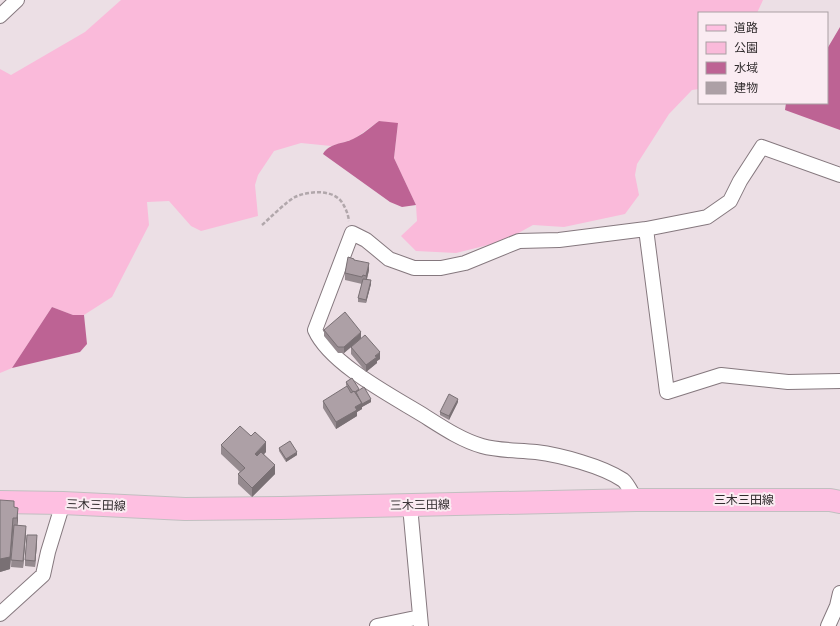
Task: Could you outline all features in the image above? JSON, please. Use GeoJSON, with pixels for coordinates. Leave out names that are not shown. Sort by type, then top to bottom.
{"type":"FeatureCollection","features":[{"type":"Feature","properties":{"kind":"main road","name":"三木三田線"},"geometry":{"type":"LineString","coordinates":[[0,502],[185,508],[410,506],[636,500],[830,500],[840,502]]}},
{"type":"Feature","properties":{"kind":"street"},"geometry":{"type":"LineString","coordinates":[[0,16],[17,0]]}},
{"type":"Feature","properties":{"kind":"street"},"geometry":{"type":"LineString","coordinates":[[636,500],[624,480],[593,466],[536,452],[501,450],[482,446],[463,439],[376,387],[339,360],[319,338],[315,330],[352,233],[366,240],[389,259],[414,268],[441,268],[465,263],[519,241],[559,240],[646,229],[707,217],[730,201],[740,180],[762,147],[840,175]]}},
{"type":"Feature","properties":{"kind":"street"},"geometry":{"type":"LineString","coordinates":[[646,229],[667,392],[721,375],[788,382],[840,381]]}},
{"type":"Feature","properties":{"kind":"street"},"geometry":{"type":"LineString","coordinates":[[0,614],[43,575],[48,552],[63,503]]}},
{"type":"Feature","properties":{"kind":"street"},"geometry":{"type":"LineString","coordinates":[[377,626],[420,622],[410,506]]}},
{"type":"Feature","properties":{"kind":"street"},"geometry":{"type":"LineString","coordinates":[[828,626],[837,606],[840,593]]}},
{"type":"Feature","properties":{"kind":"path"},"geometry":{"type":"LineString","coordinates":[[262,225],[294,197],[309,193],[326,193],[340,200],[347,211],[352,233]]}},
{"type":"Feature","properties":{"kind":"green space"},"geometry":{"type":"Polygon","coordinates":[[[121,0],[763,0],[757,12],[698,12],[698,89],[692,90],[669,114],[637,164],[635,175],[639,195],[625,214],[564,227],[533,225],[504,241],[456,253],[416,251],[401,236],[417,221],[416,205],[394,158],[398,124],[379,121],[354,139],[331,146],[301,143],[274,151],[258,175],[255,185],[258,216],[201,231],[191,226],[169,201],[147,202],[149,225],[112,297],[84,315],[73,315],[52,307],[12,368],[0,373],[0,69],[11,75],[85,32],[121,0]]]}},
{"type":"Feature","properties":{"kind":"water"},"geometry":{"type":"Polygon","coordinates":[[[840,27],[840,130],[785,110],[786,104],[828,104],[828,47],[840,27]]]}},
{"type":"Feature","properties":{"kind":"water"},"geometry":{"type":"Polygon","coordinates":[[[379,121],[398,123],[394,158],[416,205],[402,207],[390,202],[323,154],[332,146],[349,141],[360,135],[379,121]]]}},
{"type":"Feature","properties":{"kind":"water"},"geometry":{"type":"Polygon","coordinates":[[[52,307],[73,315],[84,315],[87,344],[80,352],[12,368],[52,307]]]}},
{"type":"Feature","properties":{"kind":"building"},"geometry":{"type":"Polygon","coordinates":[[[348,257],[354,260],[369,263],[366,276],[363,275],[362,277],[345,273],[348,257]]]}},
{"type":"Feature","properties":{"kind":"building"},"geometry":{"type":"Polygon","coordinates":[[[363,279],[371,280],[366,300],[358,298],[363,279]]]}},
{"type":"Feature","properties":{"kind":"building"},"geometry":{"type":"Polygon","coordinates":[[[345,312],[361,332],[344,347],[338,347],[324,330],[345,312]]]}},
{"type":"Feature","properties":{"kind":"building"},"geometry":{"type":"Polygon","coordinates":[[[365,335],[380,352],[375,356],[377,357],[366,365],[351,347],[365,335]]]}},
{"type":"Feature","properties":{"kind":"building"},"geometry":{"type":"Polygon","coordinates":[[[352,378],[359,389],[355,392],[353,392],[346,382],[352,378]]]}},
{"type":"Feature","properties":{"kind":"building"},"geometry":{"type":"Polygon","coordinates":[[[347,386],[351,393],[354,391],[362,403],[355,407],[357,410],[336,422],[323,401],[347,386]]]}},
{"type":"Feature","properties":{"kind":"building"},"geometry":{"type":"Polygon","coordinates":[[[364,387],[371,399],[362,404],[356,392],[364,387]]]}},
{"type":"Feature","properties":{"kind":"building"},"geometry":{"type":"Polygon","coordinates":[[[449,394],[458,399],[449,416],[440,412],[449,394]]]}},
{"type":"Feature","properties":{"kind":"building"},"geometry":{"type":"Polygon","coordinates":[[[240,426],[251,436],[255,432],[266,442],[255,454],[257,456],[261,452],[275,465],[252,488],[238,474],[245,468],[221,445],[240,426]]]}},
{"type":"Feature","properties":{"kind":"building"},"geometry":{"type":"Polygon","coordinates":[[[290,441],[297,452],[286,459],[279,448],[290,441]]]}},
{"type":"Feature","properties":{"kind":"building"},"geometry":{"type":"Polygon","coordinates":[[[0,500],[14,501],[14,507],[18,508],[17,518],[13,518],[10,557],[0,559],[0,500]]]}},
{"type":"Feature","properties":{"kind":"building"},"geometry":{"type":"Polygon","coordinates":[[[14,525],[26,526],[23,561],[11,560],[14,525]]]}},
{"type":"Feature","properties":{"kind":"building"},"geometry":{"type":"Polygon","coordinates":[[[27,535],[37,535],[35,561],[25,560],[27,535]]]}}]}
